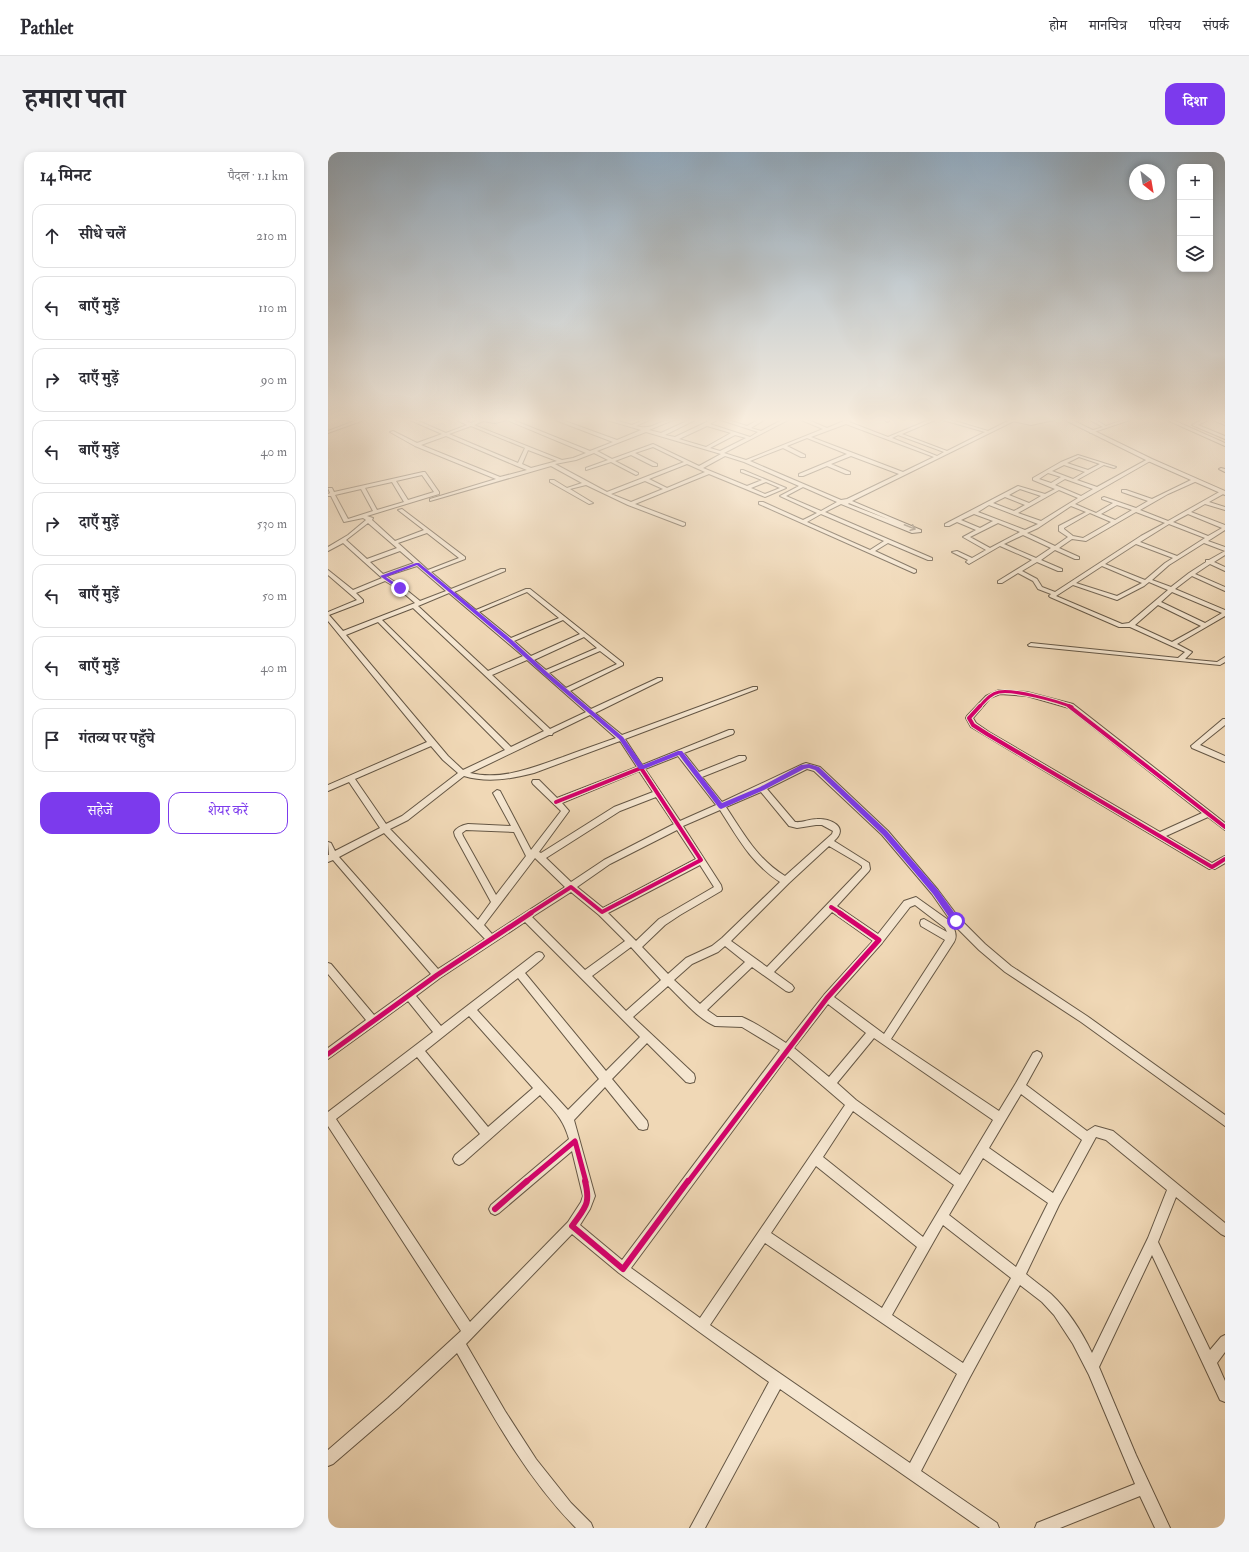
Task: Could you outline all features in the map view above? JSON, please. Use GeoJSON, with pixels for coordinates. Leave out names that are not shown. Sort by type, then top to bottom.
{"type":"FeatureCollection","features":[{"type":"Feature","properties":{"kind":"street"},"geometry":{"type":"LineString","coordinates":[[374,484],[330,493],[346,521],[400,510],[483,484]]}},
{"type":"Feature","properties":{"kind":"street"},"geometry":{"type":"LineString","coordinates":[[396,484],[407,502]]}},
{"type":"Feature","properties":{"kind":"street"},"geometry":{"type":"LineString","coordinates":[[328,549],[356,533],[366,518],[376,512],[437,493],[431,484]]}},
{"type":"Feature","properties":{"kind":"street"},"geometry":{"type":"LineString","coordinates":[[558,484],[591,502]]}},
{"type":"Feature","properties":{"kind":"street"},"geometry":{"type":"LineString","coordinates":[[567,489],[582,484]]}},
{"type":"Feature","properties":{"kind":"street"},"geometry":{"type":"LineString","coordinates":[[588,484],[630,504],[683,524]]}},
{"type":"Feature","properties":{"kind":"street"},"geometry":{"type":"LineString","coordinates":[[607,494],[632,484]]}},
{"type":"Feature","properties":{"kind":"street"},"geometry":{"type":"LineString","coordinates":[[656,484],[666,489]]}},
{"type":"Feature","properties":{"kind":"street"},"geometry":{"type":"LineString","coordinates":[[630,504],[678,484]]}},
{"type":"Feature","properties":{"kind":"street"},"geometry":{"type":"LineString","coordinates":[[738,484],[765,496],[784,489],[774,484]]}},
{"type":"Feature","properties":{"kind":"street"},"geometry":{"type":"LineString","coordinates":[[747,488],[756,484]]}},
{"type":"Feature","properties":{"kind":"street"},"geometry":{"type":"LineString","coordinates":[[798,484],[896,523]]}},
{"type":"Feature","properties":{"kind":"street"},"geometry":{"type":"LineString","coordinates":[[803,484],[844,502]]}},
{"type":"Feature","properties":{"kind":"street"},"geometry":{"type":"LineString","coordinates":[[804,523],[881,484]]}},
{"type":"Feature","properties":{"kind":"street"},"geometry":{"type":"LineString","coordinates":[[1085,484],[1097,489]]}},
{"type":"Feature","properties":{"kind":"street"},"geometry":{"type":"LineString","coordinates":[[955,552],[970,561],[1000,544],[1041,524],[1071,504],[1106,484]]}},
{"type":"Feature","properties":{"kind":"street"},"geometry":{"type":"LineString","coordinates":[[1088,512],[1061,527],[1063,532],[1071,537],[1084,540],[1135,510],[1186,484]]}},
{"type":"Feature","properties":{"kind":"street"},"geometry":{"type":"LineString","coordinates":[[1204,484],[1224,493]]}},
{"type":"Feature","properties":{"kind":"street"},"geometry":{"type":"LineString","coordinates":[[1051,485],[1082,498]]}},
{"type":"Feature","properties":{"kind":"street"},"geometry":{"type":"LineString","coordinates":[[802,486],[782,496],[930,559]]}},
{"type":"Feature","properties":{"kind":"street"},"geometry":{"type":"LineString","coordinates":[[362,487],[376,512]]}},
{"type":"Feature","properties":{"kind":"street"},"geometry":{"type":"LineString","coordinates":[[947,525],[1020,487],[1044,496]]}},
{"type":"Feature","properties":{"kind":"street"},"geometry":{"type":"LineString","coordinates":[[1014,513],[1060,488]]}},
{"type":"Feature","properties":{"kind":"street"},"geometry":{"type":"LineString","coordinates":[[1124,491],[1152,502]]}},
{"type":"Feature","properties":{"kind":"street"},"geometry":{"type":"LineString","coordinates":[[1179,660],[1189,652],[1131,625],[1121,626],[1052,596],[1169,522],[1204,502],[1224,493]]}},
{"type":"Feature","properties":{"kind":"street"},"geometry":{"type":"LineString","coordinates":[[1004,495],[1029,505]]}},
{"type":"Feature","properties":{"kind":"street"},"geometry":{"type":"LineString","coordinates":[[1104,498],[1169,522],[1225,549]]}},
{"type":"Feature","properties":{"kind":"street"},"geometry":{"type":"LineString","coordinates":[[1204,502],[1225,510]]}},
{"type":"Feature","properties":{"kind":"street"},"geometry":{"type":"LineString","coordinates":[[761,503],[914,571]]}},
{"type":"Feature","properties":{"kind":"street"},"geometry":{"type":"LineString","coordinates":[[990,503],[1041,524]]}},
{"type":"Feature","properties":{"kind":"street"},"geometry":{"type":"LineString","coordinates":[[1096,515],[1116,503]]}},
{"type":"Feature","properties":{"kind":"street"},"geometry":{"type":"LineString","coordinates":[[1071,504],[1115,522]]}},
{"type":"Feature","properties":{"kind":"street"},"geometry":{"type":"LineString","coordinates":[[400,510],[463,558],[427,572]]}},
{"type":"Feature","properties":{"kind":"street"},"geometry":{"type":"LineString","coordinates":[[974,512],[998,521],[1077,558]]}},
{"type":"Feature","properties":{"kind":"street"},"geometry":{"type":"LineString","coordinates":[[1187,512],[1225,528]]}},
{"type":"Feature","properties":{"kind":"street"},"geometry":{"type":"LineString","coordinates":[[366,518],[417,564],[510,641],[621,738],[642,768],[718,887],[718,889],[662,922],[633,944],[585,976]]}},
{"type":"Feature","properties":{"kind":"street"},"geometry":{"type":"LineString","coordinates":[[956,520],[980,530]]}},
{"type":"Feature","properties":{"kind":"street"},"geometry":{"type":"LineString","coordinates":[[990,550],[967,538],[968,536],[998,521]]}},
{"type":"Feature","properties":{"kind":"street"},"geometry":{"type":"LineString","coordinates":[[1072,583],[1117,598],[1146,581],[1167,564],[1225,528]]}},
{"type":"Feature","properties":{"kind":"street"},"geometry":{"type":"LineString","coordinates":[[394,543],[427,531]]}},
{"type":"Feature","properties":{"kind":"street"},"geometry":{"type":"LineString","coordinates":[[1000,582],[1056,548],[1071,537]]}},
{"type":"Feature","properties":{"kind":"street"},"geometry":{"type":"LineString","coordinates":[[343,540],[384,578],[401,589],[550,733]]}},
{"type":"Feature","properties":{"kind":"street"},"geometry":{"type":"LineString","coordinates":[[870,552],[888,541]]}},
{"type":"Feature","properties":{"kind":"street"},"geometry":{"type":"LineString","coordinates":[[1136,542],[1176,558]]}},
{"type":"Feature","properties":{"kind":"street"},"geometry":{"type":"LineString","coordinates":[[1000,544],[1060,570]]}},
{"type":"Feature","properties":{"kind":"street"},"geometry":{"type":"LineString","coordinates":[[366,561],[401,549]]}},
{"type":"Feature","properties":{"kind":"street"},"geometry":{"type":"LineString","coordinates":[[1131,625],[1191,574],[1208,561],[1225,552]]}},
{"type":"Feature","properties":{"kind":"street"},"geometry":{"type":"LineString","coordinates":[[1208,561],[1225,569]]}},
{"type":"Feature","properties":{"kind":"street"},"geometry":{"type":"LineString","coordinates":[[352,592],[417,564]]}},
{"type":"Feature","properties":{"kind":"street"},"geometry":{"type":"LineString","coordinates":[[1101,564],[1172,589],[1225,613]]}},
{"type":"Feature","properties":{"kind":"street"},"geometry":{"type":"LineString","coordinates":[[342,634],[451,592],[503,570]]}},
{"type":"Feature","properties":{"kind":"street"},"geometry":{"type":"LineString","coordinates":[[1018,571],[1035,580],[1040,588],[1055,594]]}},
{"type":"Feature","properties":{"kind":"street"},"geometry":{"type":"LineString","coordinates":[[328,572],[361,601],[328,614]]}},
{"type":"Feature","properties":{"kind":"street"},"geometry":{"type":"LineString","coordinates":[[1191,574],[1225,590]]}},
{"type":"Feature","properties":{"kind":"street"},"geometry":{"type":"LineString","coordinates":[[475,612],[528,590],[621,664],[566,691]]}},
{"type":"Feature","properties":{"kind":"street"},"geometry":{"type":"LineString","coordinates":[[1157,602],[1206,626]]}},
{"type":"Feature","properties":{"kind":"street"},"geometry":{"type":"LineString","coordinates":[[1173,644],[1206,626],[1225,613]]}},
{"type":"Feature","properties":{"kind":"street"},"geometry":{"type":"LineString","coordinates":[[328,617],[432,743],[456,768],[463,773],[475,777],[509,776],[531,771],[755,688]]}},
{"type":"Feature","properties":{"kind":"street"},"geometry":{"type":"LineString","coordinates":[[510,641],[563,618]]}},
{"type":"Feature","properties":{"kind":"street"},"geometry":{"type":"LineString","coordinates":[[379,620],[511,751]]}},
{"type":"Feature","properties":{"kind":"street"},"geometry":{"type":"LineString","coordinates":[[488,674],[584,635]]}},
{"type":"Feature","properties":{"kind":"street"},"geometry":{"type":"LineString","coordinates":[[1031,645],[1221,664],[1225,659]]}},
{"type":"Feature","properties":{"kind":"street"},"geometry":{"type":"LineString","coordinates":[[545,673],[601,648]]}},
{"type":"Feature","properties":{"kind":"street"},"geometry":{"type":"LineString","coordinates":[[331,857],[405,818],[463,773],[550,733],[660,679]]}},
{"type":"Feature","properties":{"kind":"street"},"geometry":{"type":"LineString","coordinates":[[1225,827],[1071,706],[1027,694],[999,692],[988,697],[969,718],[973,725],[986,734],[1212,868],[1225,859]]}},
{"type":"Feature","properties":{"kind":"street"},"geometry":{"type":"LineString","coordinates":[[1225,721],[1195,746],[1225,759]]}},
{"type":"Feature","properties":{"kind":"street"},"geometry":{"type":"LineString","coordinates":[[556,802],[731,732]]}},
{"type":"Feature","properties":{"kind":"street"},"geometry":{"type":"LineString","coordinates":[[328,788],[432,743]]}},
{"type":"Feature","properties":{"kind":"street"},"geometry":{"type":"LineString","coordinates":[[680,753],[721,806],[761,864],[786,881]]}},
{"type":"Feature","properties":{"kind":"street"},"geometry":{"type":"LineString","coordinates":[[697,776],[742,758]]}},
{"type":"Feature","properties":{"kind":"street"},"geometry":{"type":"LineString","coordinates":[[328,1054],[409,995],[607,862],[679,825],[762,788],[806,766],[817,769],[885,833],[935,892],[956,921],[982,947],[1008,969],[1084,1020],[1225,1121]]}},
{"type":"Feature","properties":{"kind":"street"},"geometry":{"type":"LineString","coordinates":[[350,778],[385,829],[491,939]]}},
{"type":"Feature","properties":{"kind":"street"},"geometry":{"type":"LineString","coordinates":[[478,926],[535,856],[565,811],[536,782]]}},
{"type":"Feature","properties":{"kind":"street"},"geometry":{"type":"LineString","coordinates":[[626,1017],[689,961],[715,949],[725,942],[837,833],[835,828],[822,821],[813,821],[798,826],[792,824],[762,788]]}},
{"type":"Feature","properties":{"kind":"street"},"geometry":{"type":"LineString","coordinates":[[497,793],[535,856],[602,912],[668,980],[700,1010],[715,1021],[742,1022],[787,1049],[852,1104],[961,1183]]}},
{"type":"Feature","properties":{"kind":"street"},"geometry":{"type":"LineString","coordinates":[[535,856],[617,809],[657,793]]}},
{"type":"Feature","properties":{"kind":"street"},"geometry":{"type":"LineString","coordinates":[[1159,836],[1208,814]]}},
{"type":"Feature","properties":{"kind":"street"},"geometry":{"type":"LineString","coordinates":[[496,903],[458,832],[468,827],[518,829]]}},
{"type":"Feature","properties":{"kind":"street"},"geometry":{"type":"LineString","coordinates":[[767,973],[831,908],[866,869],[866,865],[861,861],[829,842]]}},
{"type":"Feature","properties":{"kind":"street"},"geometry":{"type":"LineString","coordinates":[[328,845],[331,857],[437,976]]}},
{"type":"Feature","properties":{"kind":"street"},"geometry":{"type":"LineString","coordinates":[[602,912],[701,860]]}},
{"type":"Feature","properties":{"kind":"street"},"geometry":{"type":"LineString","coordinates":[[623,1269],[787,1049],[827,998],[879,940],[907,904],[916,901],[948,925],[951,931],[951,939],[884,1040]]}},
{"type":"Feature","properties":{"kind":"street"},"geometry":{"type":"LineString","coordinates":[[831,908],[879,940]]}},
{"type":"Feature","properties":{"kind":"street"},"geometry":{"type":"LineString","coordinates":[[526,917],[646,1037],[690,1078]]}},
{"type":"Feature","properties":{"kind":"street"},"geometry":{"type":"LineString","coordinates":[[924,923],[951,939]]}},
{"type":"Feature","properties":{"kind":"street"},"geometry":{"type":"LineString","coordinates":[[725,942],[789,988]]}},
{"type":"Feature","properties":{"kind":"street"},"geometry":{"type":"LineString","coordinates":[[469,1332],[328,1117],[418,1050],[539,956]]}},
{"type":"Feature","properties":{"kind":"street"},"geometry":{"type":"LineString","coordinates":[[700,1010],[752,961]]}},
{"type":"Feature","properties":{"kind":"street"},"geometry":{"type":"LineString","coordinates":[[328,967],[373,1021]]}},
{"type":"Feature","properties":{"kind":"street"},"geometry":{"type":"LineString","coordinates":[[518,972],[643,1125]]}},
{"type":"Feature","properties":{"kind":"street"},"geometry":{"type":"LineString","coordinates":[[409,995],[440,1033]]}},
{"type":"Feature","properties":{"kind":"street"},"geometry":{"type":"LineString","coordinates":[[827,998],[884,1040],[1000,1118]]}},
{"type":"Feature","properties":{"kind":"street"},"geometry":{"type":"LineString","coordinates":[[328,1459],[393,1403],[469,1332],[572,1226],[586,1205],[589,1196],[588,1187],[567,1118],[470,1010]]}},
{"type":"Feature","properties":{"kind":"street"},"geometry":{"type":"LineString","coordinates":[[830,1084],[873,1032]]}},
{"type":"Feature","properties":{"kind":"street"},"geometry":{"type":"LineString","coordinates":[[567,1118],[646,1037]]}},
{"type":"Feature","properties":{"kind":"street"},"geometry":{"type":"LineString","coordinates":[[418,1050],[487,1135]]}},
{"type":"Feature","properties":{"kind":"street"},"geometry":{"type":"LineString","coordinates":[[884,1317],[961,1183],[1020,1087],[1037,1056]]}},
{"type":"Feature","properties":{"kind":"street"},"geometry":{"type":"LineString","coordinates":[[1020,1087],[1088,1138]]}},
{"type":"Feature","properties":{"kind":"street"},"geometry":{"type":"LineString","coordinates":[[459,1159],[541,1088]]}},
{"type":"Feature","properties":{"kind":"street"},"geometry":{"type":"LineString","coordinates":[[702,1327],[852,1104]]}},
{"type":"Feature","properties":{"kind":"street"},"geometry":{"type":"LineString","coordinates":[[913,1472],[1019,1276],[1055,1201],[1088,1138],[1095,1131],[1109,1135],[1225,1230]]}},
{"type":"Feature","properties":{"kind":"street"},"geometry":{"type":"LineString","coordinates":[[495,1208],[575,1141]]}},
{"type":"Feature","properties":{"kind":"street"},"geometry":{"type":"LineString","coordinates":[[982,1150],[1055,1201]]}},
{"type":"Feature","properties":{"kind":"street"},"geometry":{"type":"LineString","coordinates":[[815,1158],[925,1246]]}},
{"type":"Feature","properties":{"kind":"street"},"geometry":{"type":"LineString","coordinates":[[1092,1367],[1152,1242],[1174,1188]]}},
{"type":"Feature","properties":{"kind":"street"},"geometry":{"type":"LineString","coordinates":[[942,1217],[1019,1276],[1058,1310],[1068,1322],[1092,1367],[1143,1488],[1163,1528]]}},
{"type":"Feature","properties":{"kind":"street"},"geometry":{"type":"LineString","coordinates":[[572,1226],[623,1269],[702,1327],[992,1528]]}},
{"type":"Feature","properties":{"kind":"street"},"geometry":{"type":"LineString","coordinates":[[763,1235],[966,1372]]}},
{"type":"Feature","properties":{"kind":"street"},"geometry":{"type":"LineString","coordinates":[[1152,1242],[1225,1395]]}},
{"type":"Feature","properties":{"kind":"street"},"geometry":{"type":"LineString","coordinates":[[1209,1364],[1225,1341]]}},
{"type":"Feature","properties":{"kind":"street"},"geometry":{"type":"LineString","coordinates":[[458,1343],[516,1441],[567,1511],[586,1528]]}},
{"type":"Feature","properties":{"kind":"street"},"geometry":{"type":"LineString","coordinates":[[697,1528],[778,1379]]}},
{"type":"Feature","properties":{"kind":"street"},"geometry":{"type":"LineString","coordinates":[[1042,1528],[1143,1488]]}},
{"type":"Feature","properties":{"kind":"cycle path"},"geometry":{"type":"LineString","coordinates":[[1225,827],[1071,706],[1027,694],[999,692],[988,697],[969,718],[973,725],[987,734],[1212,867],[1225,859]]}},
{"type":"Feature","properties":{"kind":"cycle path"},"geometry":{"type":"LineString","coordinates":[[328,1054],[437,975],[571,887],[602,912],[701,860],[641,768],[556,802]]}},
{"type":"Feature","properties":{"kind":"cycle path"},"geometry":{"type":"LineString","coordinates":[[495,1209],[575,1141],[589,1196],[586,1205],[572,1226],[623,1269],[787,1049],[827,998],[879,940],[831,907]]}},
{"type":"Feature","properties":{"kind":"route"},"geometry":{"type":"LineString","coordinates":[[400,588],[382,576],[417,564],[510,641],[621,738],[642,768],[680,753],[721,806],[762,788],[803,767],[813,766],[885,833],[912,863],[956,921]]}}]}
